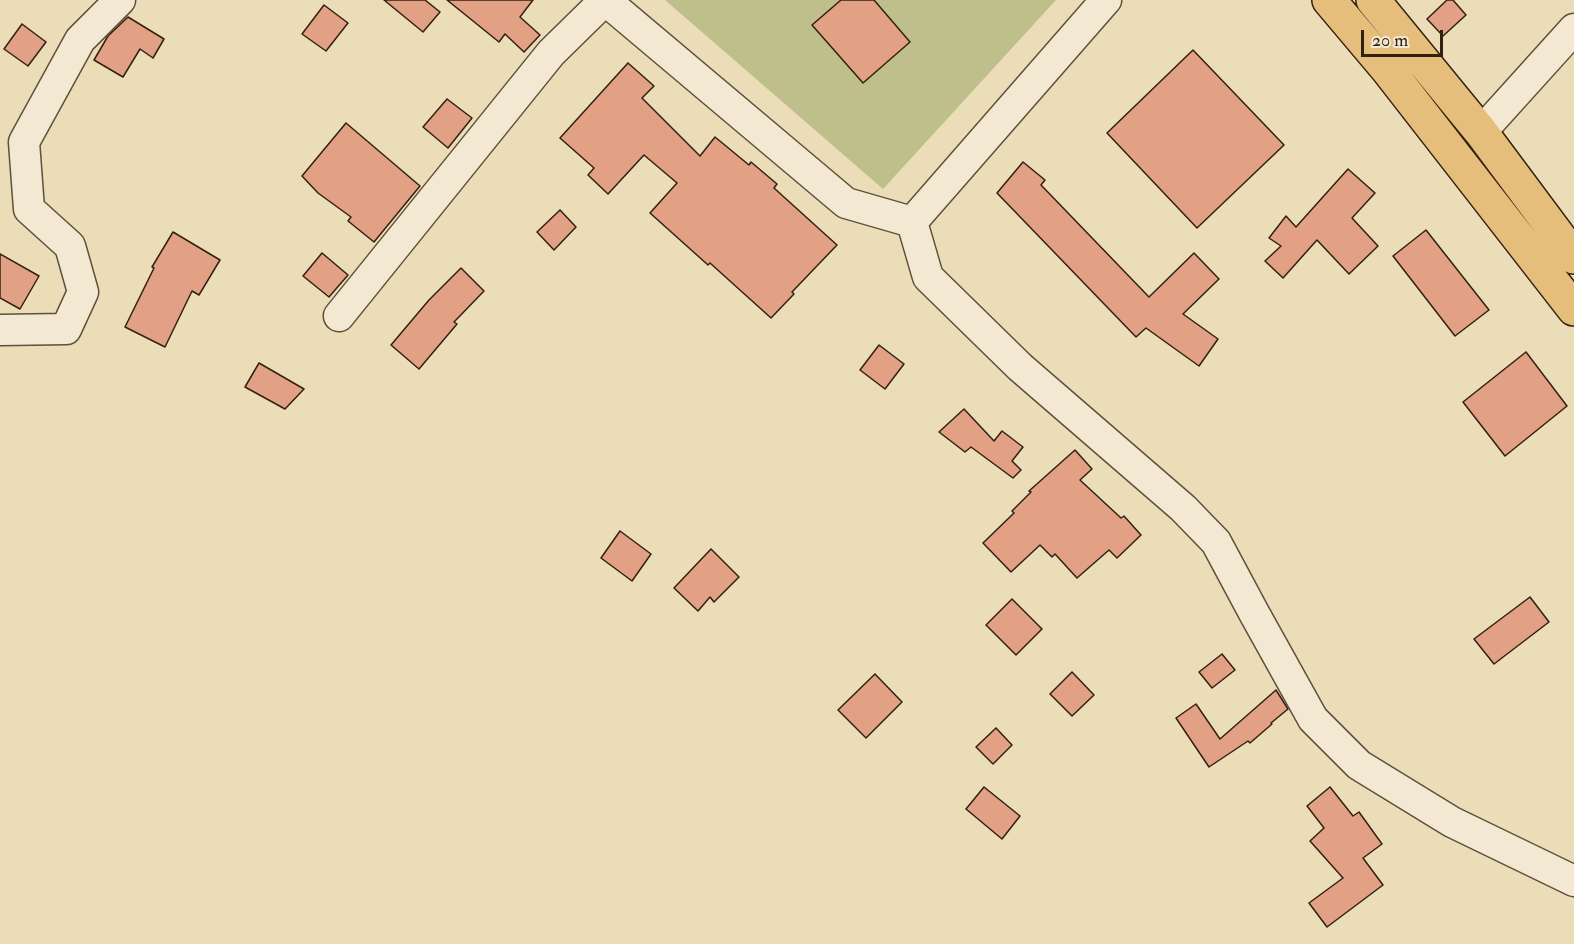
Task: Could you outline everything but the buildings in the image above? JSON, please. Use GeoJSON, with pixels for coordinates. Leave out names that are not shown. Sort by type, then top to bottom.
{"type":"FeatureCollection","features":[{"type":"Feature","properties":{"kind":"main road"},"geometry":{"type":"LineString","coordinates":[[1329,0],[1388,70],[1574,309]]}},
{"type":"Feature","properties":{"kind":"main road"},"geometry":{"type":"LineString","coordinates":[[1373,0],[1481,132],[1574,257]]}},
{"type":"Feature","properties":{"kind":"street"},"geometry":{"type":"LineString","coordinates":[[0,330],[66,329],[83,292],[70,246],[29,208],[24,142],[80,40],[120,0]]}},
{"type":"Feature","properties":{"kind":"street"},"geometry":{"type":"LineString","coordinates":[[339,316],[552,53],[605,0],[846,203],[912,222]]}},
{"type":"Feature","properties":{"kind":"street"},"geometry":{"type":"LineString","coordinates":[[912,222],[1106,0]]}},
{"type":"Feature","properties":{"kind":"street"},"geometry":{"type":"LineString","coordinates":[[1481,132],[1574,29]]}},
{"type":"Feature","properties":{"kind":"street"},"geometry":{"type":"LineString","coordinates":[[912,222],[928,277],[1020,367],[1183,508],[1216,542],[1313,719],[1359,765],[1452,822],[1574,881]]}},
{"type":"Feature","properties":{"kind":"green space"},"geometry":{"type":"Polygon","coordinates":[[[665,0],[1056,0],[883,189],[665,0]]]}}]}
